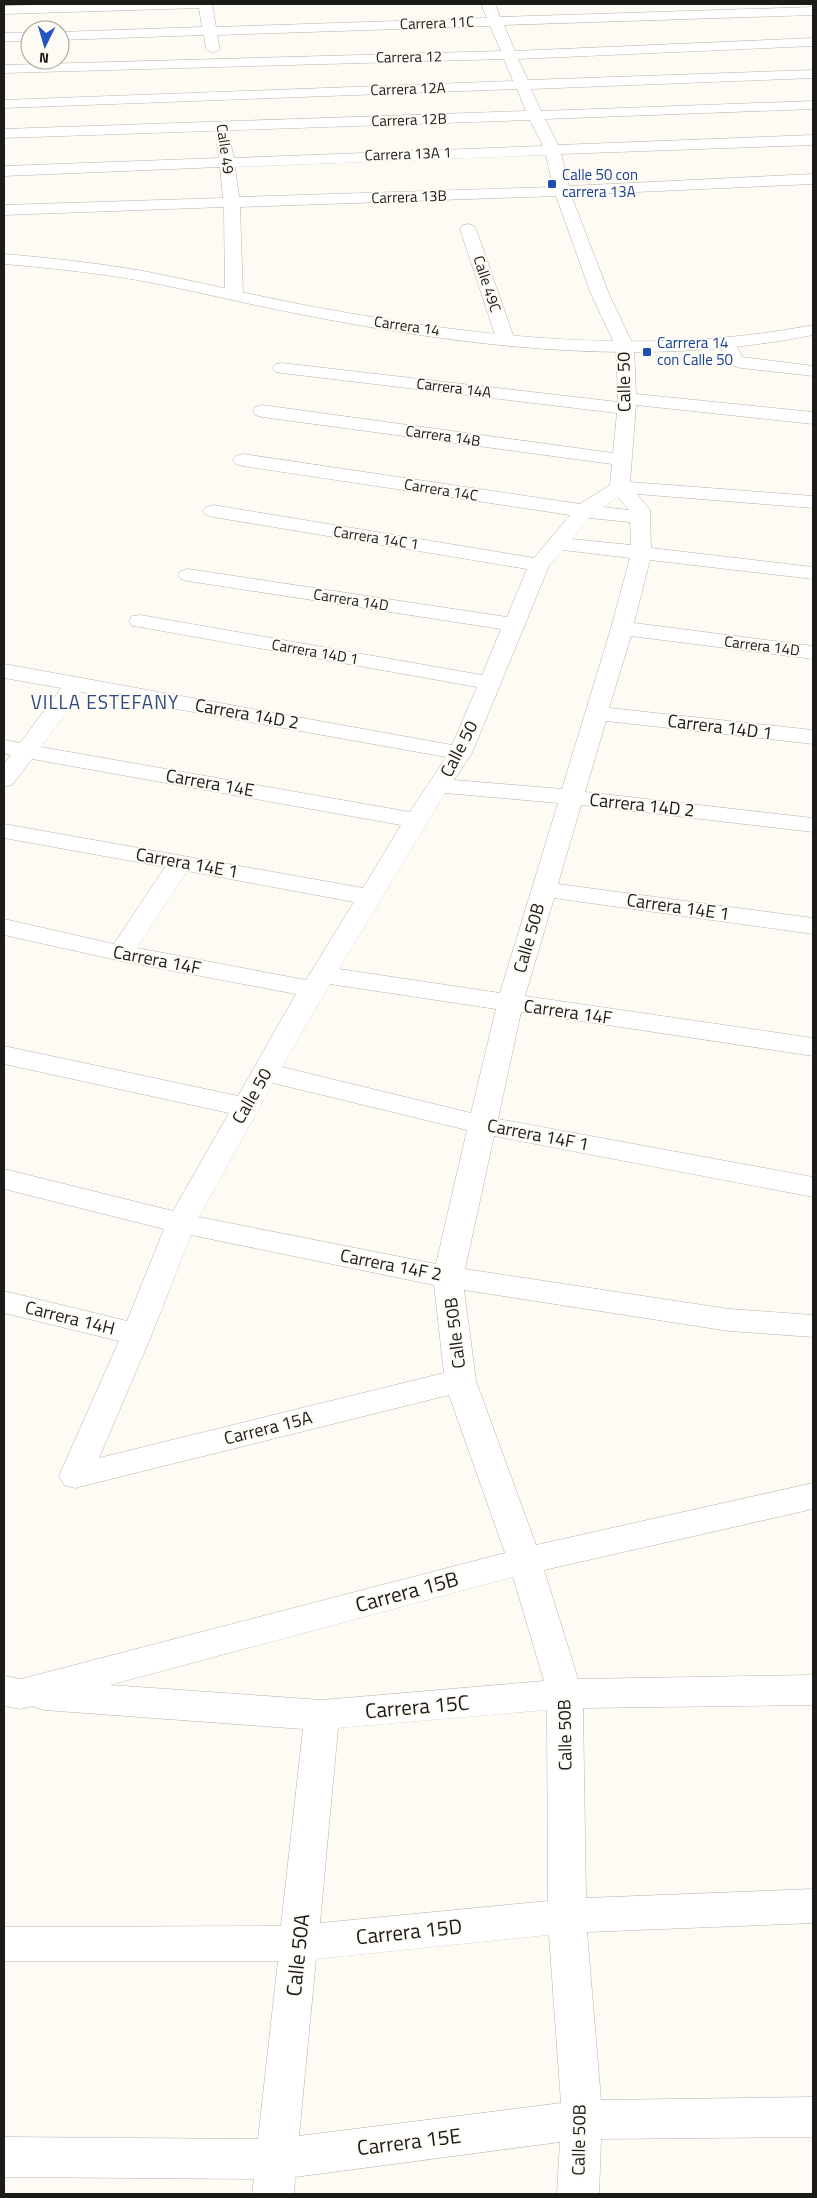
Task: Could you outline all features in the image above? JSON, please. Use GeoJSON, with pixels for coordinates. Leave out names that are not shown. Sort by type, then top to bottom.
{"type":"FeatureCollection","features":[{"type":"Feature","properties":{"kind":"street"},"geometry":{"type":"LineString","coordinates":[[4,10],[204,4]]}},
{"type":"Feature","properties":{"kind":"street","name":"Calle 49"},"geometry":{"type":"LineString","coordinates":[[204,4],[215,62],[232,204],[234,296]]}},
{"type":"Feature","properties":{"kind":"street","name":"Calle 50"},"geometry":{"type":"LineString","coordinates":[[75,1476],[137,1334],[181,1223],[245,1107],[318,982],[416,820],[460,753],[539,565],[584,511],[620,486],[626,403],[625,347],[600,294],[562,191],[552,148],[536,117],[488,4]]}},
{"type":"Feature","properties":{"kind":"street"},"geometry":{"type":"LineString","coordinates":[[810,4],[813,10]]}},
{"type":"Feature","properties":{"kind":"street","name":"Carrera 11C"},"geometry":{"type":"LineString","coordinates":[[70,36],[813,10]]}},
{"type":"Feature","properties":{"kind":"street"},"geometry":{"type":"LineString","coordinates":[[4,37],[20,36]]}},
{"type":"Feature","properties":{"kind":"street","name":"Carrera 12"},"geometry":{"type":"LineString","coordinates":[[4,69],[510,55],[813,42]]}},
{"type":"Feature","properties":{"kind":"street","name":"Carrera 12A"},"geometry":{"type":"LineString","coordinates":[[4,104],[813,74]]}},
{"type":"Feature","properties":{"kind":"street","name":"Carrera 12B"},"geometry":{"type":"LineString","coordinates":[[4,134],[536,117],[813,105]]}},
{"type":"Feature","properties":{"kind":"street","name":"Carrera 13A 1"},"geometry":{"type":"LineString","coordinates":[[4,171],[552,148],[813,140]]}},
{"type":"Feature","properties":{"kind":"street","name":"Carrera 13B"},"geometry":{"type":"LineString","coordinates":[[4,210],[232,204],[813,179]]}},
{"type":"Feature","properties":{"kind":"street","name":"Calle 49C"},"geometry":{"type":"LineString","coordinates":[[468,229],[505,338]]}},
{"type":"Feature","properties":{"kind":"street","name":"Carrera 14"},"geometry":{"type":"LineString","coordinates":[[4,259],[92,268],[234,296],[399,325],[505,338],[625,347],[728,344],[787,336],[813,330]]}},
{"type":"Feature","properties":{"kind":"street"},"geometry":{"type":"LineString","coordinates":[[728,344],[734,360],[748,364],[813,371]]}},
{"type":"Feature","properties":{"kind":"street","name":"Carrera 14A"},"geometry":{"type":"LineString","coordinates":[[282,368],[626,403],[813,418]]}},
{"type":"Feature","properties":{"kind":"street","name":"Carrera 14B"},"geometry":{"type":"LineString","coordinates":[[262,411],[623,460]]}},
{"type":"Feature","properties":{"kind":"street","name":"Carrera 14C"},"geometry":{"type":"LineString","coordinates":[[243,460],[584,511],[640,517]]}},
{"type":"Feature","properties":{"kind":"street"},"geometry":{"type":"LineString","coordinates":[[620,486],[813,502]]}},
{"type":"Feature","properties":{"kind":"street","name":"Calle 50B"},"geometry":{"type":"LineString","coordinates":[[578,2194],[582,2120],[567,1916],[565,1694],[525,1561],[460,1380],[448,1277],[510,1003],[622,628],[640,554],[640,510],[620,486]]}},
{"type":"Feature","properties":{"kind":"street","name":"Carrera 14C 1"},"geometry":{"type":"LineString","coordinates":[[213,511],[539,565]]}},
{"type":"Feature","properties":{"kind":"street"},"geometry":{"type":"LineString","coordinates":[[557,543],[813,573]]}},
{"type":"Feature","properties":{"kind":"street","name":"Carrera 14D"},"geometry":{"type":"LineString","coordinates":[[188,575],[513,624]]}},
{"type":"Feature","properties":{"kind":"street","name":"Carrera 14D 1"},"geometry":{"type":"LineString","coordinates":[[140,621],[491,683]]}},
{"type":"Feature","properties":{"kind":"street","name":"Carrera 14D"},"geometry":{"type":"LineString","coordinates":[[622,628],[813,653]]}},
{"type":"Feature","properties":{"kind":"street","name":"Carrera 14D 2"},"geometry":{"type":"LineString","coordinates":[[4,671],[460,753]]}},
{"type":"Feature","properties":{"kind":"street"},"geometry":{"type":"LineString","coordinates":[[4,780],[15,749],[76,683]]}},
{"type":"Feature","properties":{"kind":"street","name":"Carrera 14D 1"},"geometry":{"type":"LineString","coordinates":[[597,713],[813,737]]}},
{"type":"Feature","properties":{"kind":"street","name":"Carrera 14E"},"geometry":{"type":"LineString","coordinates":[[15,749],[416,820]]}},
{"type":"Feature","properties":{"kind":"street","name":"Carrera 14D 2"},"geometry":{"type":"LineString","coordinates":[[440,786],[570,797],[813,825]]}},
{"type":"Feature","properties":{"kind":"street","name":"Carrera 14E 1"},"geometry":{"type":"LineString","coordinates":[[4,830],[369,897]]}},
{"type":"Feature","properties":{"kind":"street"},"geometry":{"type":"LineString","coordinates":[[121,953],[181,862]]}},
{"type":"Feature","properties":{"kind":"street","name":"Carrera 14E 1"},"geometry":{"type":"LineString","coordinates":[[543,889],[813,926]]}},
{"type":"Feature","properties":{"kind":"street","name":"Carrera 14F"},"geometry":{"type":"LineString","coordinates":[[4,927],[121,953],[318,982],[510,1003],[813,1047]]}},
{"type":"Feature","properties":{"kind":"street"},"geometry":{"type":"LineString","coordinates":[[4,1055],[245,1107]]}},
{"type":"Feature","properties":{"kind":"street","name":"Carrera 14F 1"},"geometry":{"type":"LineString","coordinates":[[266,1072],[483,1124],[813,1187]]}},
{"type":"Feature","properties":{"kind":"street","name":"Carrera 14F 2"},"geometry":{"type":"LineString","coordinates":[[4,1179],[181,1223],[448,1277],[729,1320],[813,1326]]}},
{"type":"Feature","properties":{"kind":"street","name":"Carrera 14H"},"geometry":{"type":"LineString","coordinates":[[4,1302],[137,1334]]}},
{"type":"Feature","properties":{"kind":"street","name":"Carrera 15A"},"geometry":{"type":"LineString","coordinates":[[75,1476],[460,1380]]}},
{"type":"Feature","properties":{"kind":"street","name":"Carrera 15B"},"geometry":{"type":"LineString","coordinates":[[12,1692],[525,1561],[813,1496]]}},
{"type":"Feature","properties":{"kind":"street","name":"Carrera 15C"},"geometry":{"type":"LineString","coordinates":[[12,1692],[322,1715],[565,1694],[813,1690]]}},
{"type":"Feature","properties":{"kind":"street","name":"Calle 50A"},"geometry":{"type":"LineString","coordinates":[[275,2177],[322,1715]]}},
{"type":"Feature","properties":{"kind":"street","name":"Carrera 15D"},"geometry":{"type":"LineString","coordinates":[[4,1944],[299,1943],[567,1916],[813,1906]]}},
{"type":"Feature","properties":{"kind":"street","name":"Carrera 15E"},"geometry":{"type":"LineString","coordinates":[[4,2157],[275,2177],[582,2120],[813,2116]]}},
{"type":"Feature","properties":{"kind":"place","name":"Calle 50 con carrera 13A"},"geometry":{"type":"Point","coordinates":[552,184]}},
{"type":"Feature","properties":{"kind":"place","name":"Carrrera 14 con Calle 50"},"geometry":{"type":"Point","coordinates":[647,352]}},
{"type":"Feature","properties":{"kind":"district","name":"VILLA ESTEFANY"},"geometry":{"type":"Point","coordinates":[105,702]}}]}
